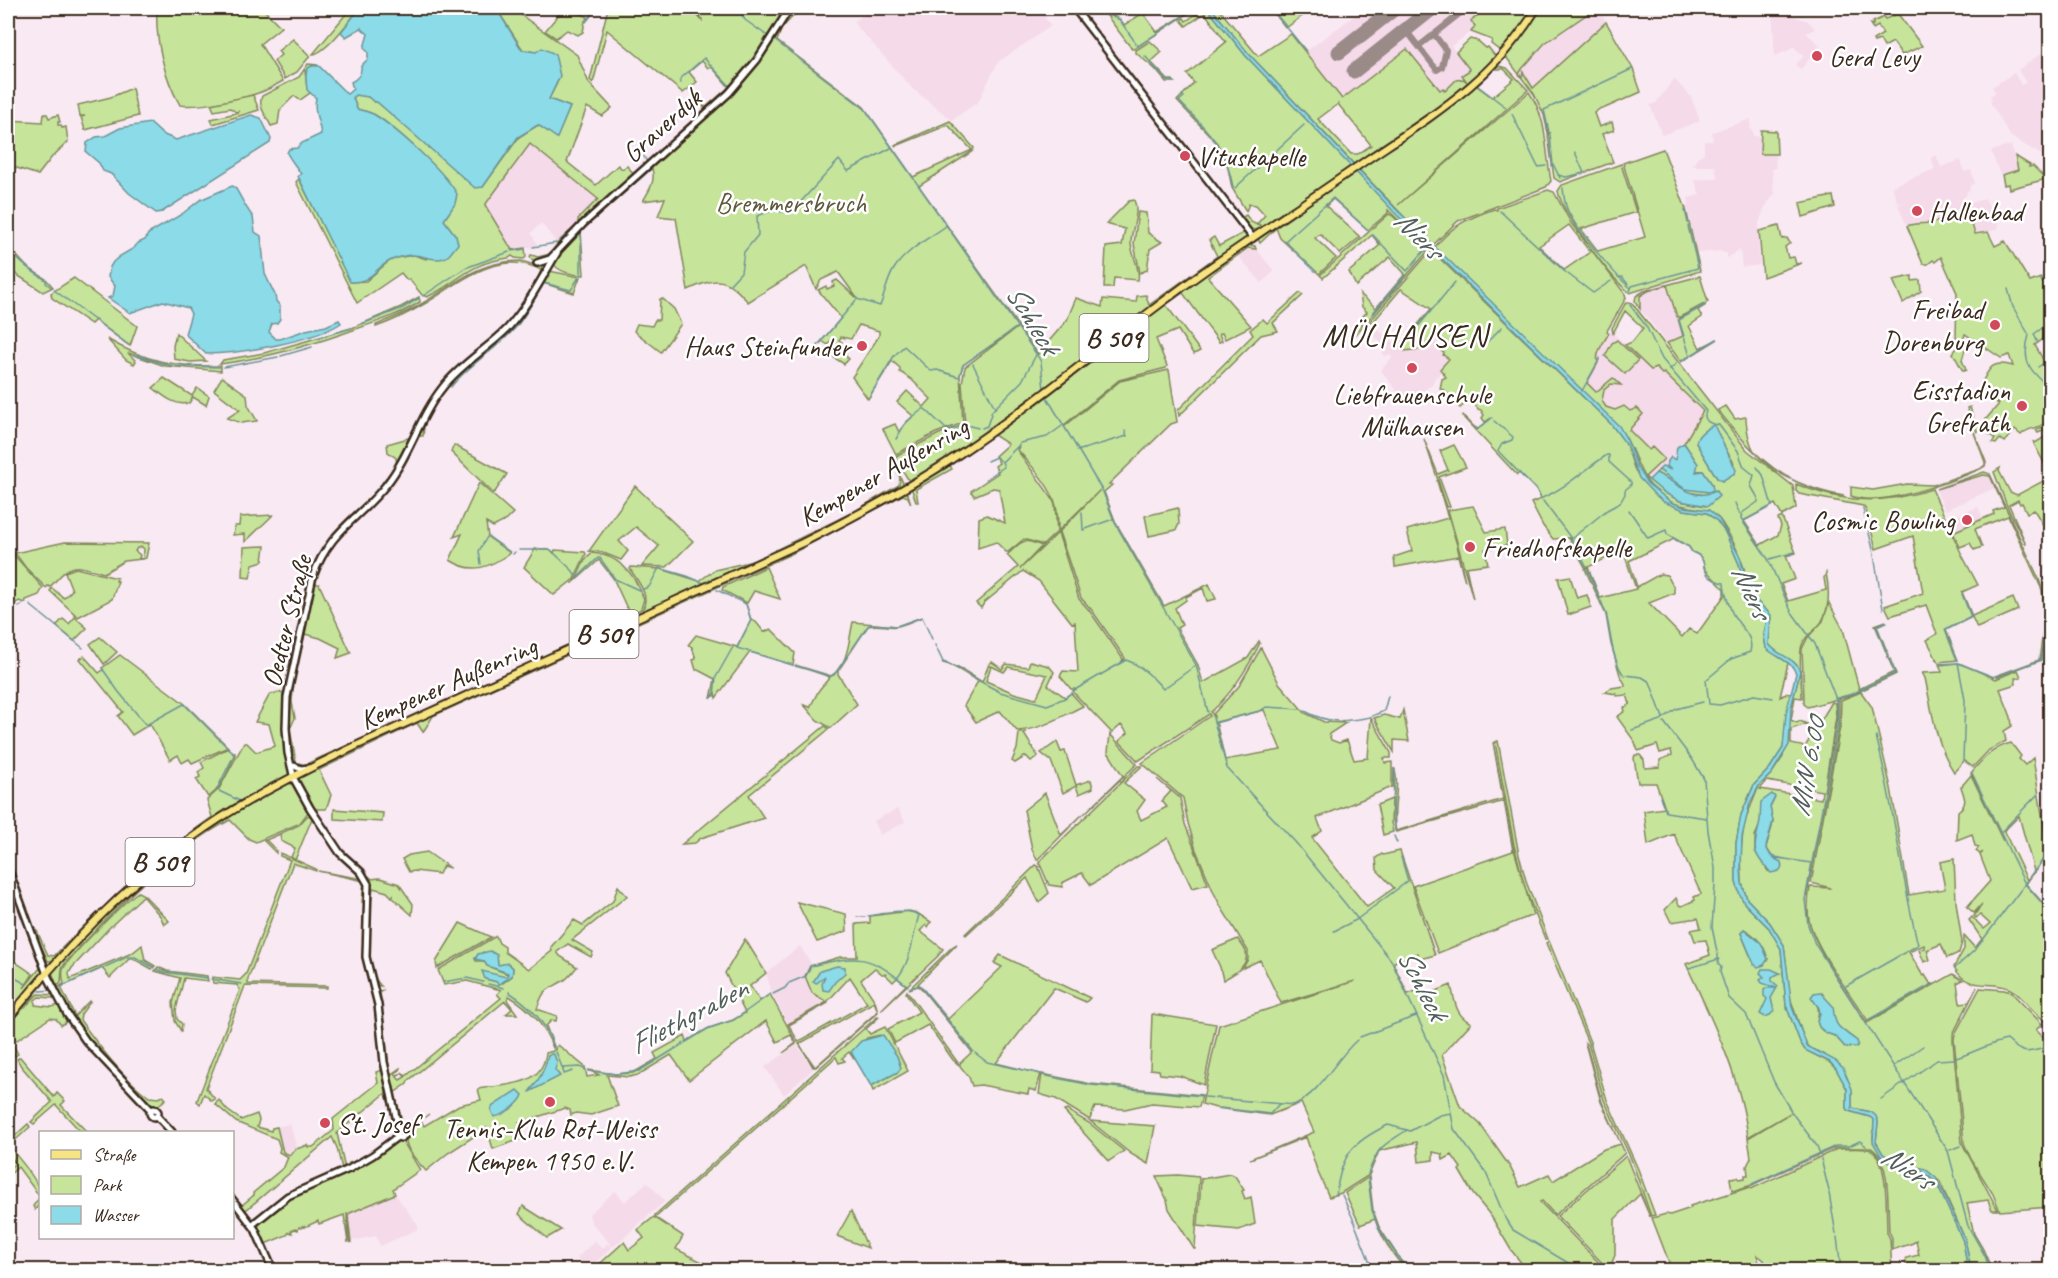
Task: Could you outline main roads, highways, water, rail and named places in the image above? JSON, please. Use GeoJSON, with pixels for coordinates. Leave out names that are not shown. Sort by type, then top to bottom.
{"type":"FeatureCollection","features":[{"type":"Feature","properties":{"kind":"main road","name":"Graverdyk"},"geometry":{"type":"LineString","coordinates":[[557,253],[572,235],[729,93],[772,38],[790,8]]}},
{"type":"Feature","properties":{"kind":"main road"},"geometry":{"type":"LineString","coordinates":[[1074,8],[1253,238]]}},
{"type":"Feature","properties":{"kind":"main road","name":"B 509"},"geometry":{"type":"LineString","coordinates":[[1253,238],[1456,100],[1504,54],[1537,8]]}},
{"type":"Feature","properties":{"kind":"main road"},"geometry":{"type":"LineString","coordinates":[[1248,231],[1263,231]]}},
{"type":"Feature","properties":{"kind":"main road","name":"Kempener Außenring"},"geometry":{"type":"LineString","coordinates":[[8,1018],[58,960],[114,903],[163,860],[217,820],[310,768],[740,573],[893,495],[957,456],[1151,310],[1253,238]]}},
{"type":"Feature","properties":{"kind":"main road"},"geometry":{"type":"LineString","coordinates":[[537,263],[546,261],[557,253]]}},
{"type":"Feature","properties":{"kind":"main road","name":"Oedter Straße"},"geometry":{"type":"LineString","coordinates":[[304,796],[295,776],[287,742],[285,715],[288,690],[311,582],[320,558],[341,529],[374,498],[393,476],[427,411],[443,387],[457,371],[511,324],[530,298],[557,253]]}},
{"type":"Feature","properties":{"kind":"main road","name":"Oedter Straße"},"geometry":{"type":"LineString","coordinates":[[253,1224],[288,1196],[349,1169],[373,1155],[397,1137],[396,1133],[399,1130],[384,1062],[378,1005],[365,951],[368,886],[361,872],[339,853],[296,784],[294,766],[287,742]]}},
{"type":"Feature","properties":{"kind":"main road"},"geometry":{"type":"LineString","coordinates":[[294,766],[299,769],[310,768]]}},
{"type":"Feature","properties":{"kind":"main road"},"geometry":{"type":"LineString","coordinates":[[279,784],[289,782],[296,784]]}},
{"type":"Feature","properties":{"kind":"main road"},"geometry":{"type":"LineString","coordinates":[[8,868],[59,997]]}},
{"type":"Feature","properties":{"kind":"main road"},"geometry":{"type":"LineString","coordinates":[[33,934],[46,961],[50,981],[70,1019],[82,1036],[151,1110],[151,1116],[157,1116],[171,1131]]}},
{"type":"Feature","properties":{"kind":"main road"},"geometry":{"type":"LineString","coordinates":[[46,961],[58,960]]}},
{"type":"Feature","properties":{"kind":"main road"},"geometry":{"type":"LineString","coordinates":[[38,982],[50,981]]}},
{"type":"Feature","properties":{"kind":"main road"},"geometry":{"type":"LineString","coordinates":[[234,1201],[253,1224],[273,1270]]}},
{"type":"Feature","properties":{"kind":"water"},"geometry":{"type":"Polygon","coordinates":[[[360,8],[496,8],[522,50],[536,52],[542,48],[555,54],[560,76],[549,99],[570,107],[557,138],[538,125],[518,137],[483,187],[475,188],[377,102],[368,97],[355,95],[353,98],[357,109],[375,115],[395,130],[432,163],[451,185],[457,194],[455,204],[444,220],[456,236],[458,244],[445,258],[436,259],[413,255],[401,257],[383,265],[364,280],[350,282],[298,176],[301,174],[287,153],[289,149],[297,148],[321,134],[316,112],[316,98],[307,90],[307,69],[319,66],[347,94],[353,89],[351,82],[359,76],[361,66],[368,59],[368,52],[364,48],[368,34],[361,28],[346,37],[341,32],[360,8]]]}},
{"type":"Feature","properties":{"kind":"water","name":"Niers"},"geometry":{"type":"Polygon","coordinates":[[[1207,8],[1211,8],[1249,54],[1395,208],[1619,426],[1638,469],[1647,483],[1671,502],[1684,507],[1709,510],[1719,519],[1740,557],[1750,594],[1771,615],[1769,644],[1798,666],[1800,671],[1791,708],[1789,745],[1772,773],[1759,786],[1750,803],[1742,837],[1742,883],[1747,899],[1770,923],[1784,945],[1792,1007],[1807,1046],[1836,1061],[1843,1068],[1852,1089],[1852,1108],[1871,1112],[1876,1116],[1878,1122],[1876,1142],[1883,1154],[1897,1163],[1925,1169],[1936,1178],[1965,1239],[1971,1270],[1968,1270],[1963,1241],[1936,1182],[1922,1171],[1895,1166],[1881,1156],[1873,1142],[1874,1120],[1849,1111],[1847,1089],[1836,1069],[1830,1062],[1805,1050],[1800,1042],[1786,1005],[1781,949],[1769,928],[1745,904],[1740,895],[1736,882],[1736,843],[1741,815],[1754,785],[1770,768],[1783,748],[1786,713],[1796,673],[1791,665],[1766,648],[1764,635],[1767,618],[1747,597],[1739,564],[1725,532],[1707,513],[1684,510],[1664,502],[1654,494],[1639,478],[1626,444],[1611,424],[1395,213],[1246,56],[1207,8]]]}},
{"type":"Feature","properties":{"kind":"water"},"geometry":{"type":"Polygon","coordinates":[[[251,115],[261,118],[271,139],[270,143],[162,212],[156,213],[129,193],[111,174],[103,171],[99,163],[86,152],[87,143],[120,128],[150,123],[162,134],[176,140],[251,115]]]}},
{"type":"Feature","properties":{"kind":"water"},"geometry":{"type":"Polygon","coordinates":[[[232,186],[235,187],[253,217],[255,232],[261,236],[265,274],[280,306],[280,319],[277,323],[272,324],[269,332],[276,339],[280,339],[339,320],[341,323],[329,330],[295,341],[237,352],[206,354],[185,334],[191,314],[188,308],[163,301],[130,313],[108,298],[113,296],[115,286],[108,277],[113,262],[145,240],[148,234],[182,214],[200,200],[232,186]]]}},
{"type":"Feature","properties":{"kind":"water"},"geometry":{"type":"Polygon","coordinates":[[[1714,425],[1736,470],[1722,481],[1717,478],[1696,443],[1701,433],[1714,425]]]}},
{"type":"Feature","properties":{"kind":"water"},"geometry":{"type":"Polygon","coordinates":[[[1684,443],[1698,464],[1696,472],[1703,471],[1712,484],[1713,490],[1709,492],[1685,489],[1659,470],[1663,466],[1671,470],[1667,466],[1668,461],[1671,457],[1675,460],[1677,447],[1684,443]]]}},
{"type":"Feature","properties":{"kind":"water"},"geometry":{"type":"Polygon","coordinates":[[[1656,473],[1692,493],[1707,494],[1716,491],[1719,496],[1708,506],[1680,501],[1663,492],[1649,480],[1656,473]]]}},
{"type":"Feature","properties":{"kind":"water"},"geometry":{"type":"Polygon","coordinates":[[[1772,794],[1775,797],[1770,807],[1773,821],[1766,847],[1771,856],[1785,859],[1773,858],[1781,862],[1782,867],[1779,871],[1771,873],[1757,856],[1755,841],[1761,802],[1772,794]]]}},
{"type":"Feature","properties":{"kind":"water"},"geometry":{"type":"Polygon","coordinates":[[[1744,929],[1761,943],[1768,959],[1764,965],[1758,967],[1754,964],[1741,933],[1744,929]]]}},
{"type":"Feature","properties":{"kind":"water"},"geometry":{"type":"Polygon","coordinates":[[[490,951],[497,955],[498,965],[508,963],[513,968],[512,976],[498,985],[497,982],[485,979],[482,971],[506,977],[508,973],[475,959],[478,954],[490,951]]]}},
{"type":"Feature","properties":{"kind":"water"},"geometry":{"type":"Polygon","coordinates":[[[837,966],[845,967],[845,973],[829,991],[823,990],[822,984],[825,976],[817,983],[813,982],[820,971],[837,966]]]}},
{"type":"Feature","properties":{"kind":"water"},"geometry":{"type":"Polygon","coordinates":[[[1762,969],[1771,969],[1780,973],[1772,977],[1772,981],[1778,986],[1771,998],[1774,1011],[1765,1017],[1760,1014],[1767,999],[1764,996],[1764,990],[1776,988],[1762,983],[1760,980],[1764,977],[1760,973],[1762,969]]]}},
{"type":"Feature","properties":{"kind":"water"},"geometry":{"type":"Polygon","coordinates":[[[1820,992],[1833,1006],[1839,1027],[1857,1041],[1856,1047],[1845,1047],[1835,1036],[1819,1027],[1817,1021],[1820,1014],[1819,1008],[1811,997],[1814,993],[1820,992]]]}},
{"type":"Feature","properties":{"kind":"water"},"geometry":{"type":"Polygon","coordinates":[[[883,1035],[897,1056],[901,1068],[898,1072],[871,1086],[851,1052],[861,1041],[883,1035]]]}},
{"type":"Feature","properties":{"kind":"water"},"geometry":{"type":"Polygon","coordinates":[[[551,1054],[554,1054],[557,1063],[555,1070],[560,1076],[529,1092],[538,1080],[551,1054]]]}},
{"type":"Feature","properties":{"kind":"water"},"geometry":{"type":"Polygon","coordinates":[[[518,1090],[523,1095],[515,1106],[494,1117],[491,1110],[493,1106],[518,1090]]]}},
{"type":"Feature","properties":{"kind":"waterway"},"geometry":{"type":"LineString","coordinates":[[586,22],[597,8]]}},
{"type":"Feature","properties":{"kind":"waterway","name":"Schleck"},"geometry":{"type":"LineString","coordinates":[[738,8],[745,20],[769,37]]}},
{"type":"Feature","properties":{"kind":"waterway"},"geometry":{"type":"LineString","coordinates":[[1102,8],[1108,15],[1119,19],[1138,46],[1195,8]]}},
{"type":"Feature","properties":{"kind":"waterway"},"geometry":{"type":"LineString","coordinates":[[1271,8],[1306,51]]}},
{"type":"Feature","properties":{"kind":"waterway"},"geometry":{"type":"LineString","coordinates":[[768,36],[777,24]]}},
{"type":"Feature","properties":{"kind":"waterway","name":"Schleck"},"geometry":{"type":"LineString","coordinates":[[773,39],[865,109],[1037,355],[1041,362],[1044,389]]}},
{"type":"Feature","properties":{"kind":"waterway"},"geometry":{"type":"LineString","coordinates":[[1502,48],[1509,42]]}},
{"type":"Feature","properties":{"kind":"waterway"},"geometry":{"type":"LineString","coordinates":[[741,75],[761,48]]}},
{"type":"Feature","properties":{"kind":"waterway"},"geometry":{"type":"LineString","coordinates":[[1145,56],[1167,81],[1175,82]]}},
{"type":"Feature","properties":{"kind":"waterway"},"geometry":{"type":"LineString","coordinates":[[681,83],[680,79],[704,58],[731,87]]}},
{"type":"Feature","properties":{"kind":"waterway"},"geometry":{"type":"LineString","coordinates":[[1474,78],[1484,69]]}},
{"type":"Feature","properties":{"kind":"waterway"},"geometry":{"type":"LineString","coordinates":[[1549,132],[1544,110],[1632,69]]}},
{"type":"Feature","properties":{"kind":"waterway"},"geometry":{"type":"LineString","coordinates":[[1478,86],[1507,108]]}},
{"type":"Feature","properties":{"kind":"waterway"},"geometry":{"type":"LineString","coordinates":[[704,112],[730,88]]}},
{"type":"Feature","properties":{"kind":"waterway"},"geometry":{"type":"LineString","coordinates":[[1182,95],[1184,97],[1179,101],[1207,130],[1220,149],[1235,188],[1304,125]]}},
{"type":"Feature","properties":{"kind":"waterway"},"geometry":{"type":"LineString","coordinates":[[641,151],[647,162],[703,113]]}},
{"type":"Feature","properties":{"kind":"waterway"},"geometry":{"type":"LineString","coordinates":[[1512,114],[1538,167],[1546,166]]}},
{"type":"Feature","properties":{"kind":"waterway"},"geometry":{"type":"LineString","coordinates":[[1550,135],[1553,165]]}},
{"type":"Feature","properties":{"kind":"waterway"},"geometry":{"type":"LineString","coordinates":[[730,284],[741,272],[744,252],[758,235],[757,216],[774,210],[783,212],[796,207],[839,160],[848,171],[891,148]]}},
{"type":"Feature","properties":{"kind":"waterway"},"geometry":{"type":"LineString","coordinates":[[1558,175],[1566,177],[1584,173],[1575,152]]}},
{"type":"Feature","properties":{"kind":"waterway"},"geometry":{"type":"LineString","coordinates":[[1552,166],[1560,178]]}},
{"type":"Feature","properties":{"kind":"waterway"},"geometry":{"type":"LineString","coordinates":[[581,275],[581,231],[650,170]]}},
{"type":"Feature","properties":{"kind":"waterway"},"geometry":{"type":"LineString","coordinates":[[578,224],[634,174]]}},
{"type":"Feature","properties":{"kind":"waterway"},"geometry":{"type":"LineString","coordinates":[[1563,188],[1564,200],[1572,219],[1607,264],[1631,288]]}},
{"type":"Feature","properties":{"kind":"waterway"},"geometry":{"type":"LineString","coordinates":[[1315,271],[1285,241],[1333,198],[1368,230]]}},
{"type":"Feature","properties":{"kind":"waterway"},"geometry":{"type":"LineString","coordinates":[[1685,210],[1688,223]]}},
{"type":"Feature","properties":{"kind":"waterway"},"geometry":{"type":"LineString","coordinates":[[1500,211],[1564,271],[1593,293],[1611,281]]}},
{"type":"Feature","properties":{"kind":"waterway"},"geometry":{"type":"LineString","coordinates":[[815,349],[857,299],[880,306],[890,278],[899,262],[918,245],[946,226]]}},
{"type":"Feature","properties":{"kind":"waterway"},"geometry":{"type":"LineString","coordinates":[[1630,291],[1632,286],[1698,268],[1688,226]]}},
{"type":"Feature","properties":{"kind":"waterway"},"geometry":{"type":"LineString","coordinates":[[559,242],[569,232]]}},
{"type":"Feature","properties":{"kind":"waterway","name":"Niers"},"geometry":{"type":"LineString","coordinates":[[1373,235],[1407,271],[1425,250]]}},
{"type":"Feature","properties":{"kind":"waterway"},"geometry":{"type":"LineString","coordinates":[[533,247],[556,243]]}},
{"type":"Feature","properties":{"kind":"waterway"},"geometry":{"type":"LineString","coordinates":[[8,248],[20,262],[46,280],[51,287]]}},
{"type":"Feature","properties":{"kind":"waterway"},"geometry":{"type":"LineString","coordinates":[[512,251],[525,249]]}},
{"type":"Feature","properties":{"kind":"waterway"},"geometry":{"type":"LineString","coordinates":[[423,296],[465,268],[509,252]]}},
{"type":"Feature","properties":{"kind":"waterway"},"geometry":{"type":"LineString","coordinates":[[1372,314],[1405,275]]}},
{"type":"Feature","properties":{"kind":"waterway"},"geometry":{"type":"LineString","coordinates":[[451,387],[517,326],[544,283],[571,290],[579,277]]}},
{"type":"Feature","properties":{"kind":"waterway"},"geometry":{"type":"LineString","coordinates":[[1618,277],[1622,277],[1628,284]]}},
{"type":"Feature","properties":{"kind":"waterway"},"geometry":{"type":"LineString","coordinates":[[2041,280],[2050,295]]}},
{"type":"Feature","properties":{"kind":"waterway"},"geometry":{"type":"LineString","coordinates":[[1402,346],[1455,282]]}},
{"type":"Feature","properties":{"kind":"waterway"},"geometry":{"type":"LineString","coordinates":[[2008,289],[2013,307],[2029,335],[2026,352],[2029,365],[2032,371],[2050,388]]}},
{"type":"Feature","properties":{"kind":"waterway"},"geometry":{"type":"LineString","coordinates":[[54,290],[128,345]]}},
{"type":"Feature","properties":{"kind":"waterway"},"geometry":{"type":"LineString","coordinates":[[362,324],[403,308],[419,298]]}},
{"type":"Feature","properties":{"kind":"waterway","name":"MiN 6.00"},"geometry":{"type":"LineString","coordinates":[[1630,305],[1646,326],[1662,359],[1706,411],[1706,420],[1719,425],[1738,451],[1744,467],[1754,475],[1751,486],[1758,502],[1742,513],[1741,519],[1768,559],[1791,611],[1815,644],[1837,702],[1838,722],[1805,900],[1808,925],[1815,944],[1948,1151],[1968,1226],[1990,1270]]}},
{"type":"Feature","properties":{"kind":"waterway"},"geometry":{"type":"LineString","coordinates":[[1681,361],[1690,356],[1679,320],[1705,305]]}},
{"type":"Feature","properties":{"kind":"waterway"},"geometry":{"type":"LineString","coordinates":[[2038,343],[2034,334],[2048,324]]}},
{"type":"Feature","properties":{"kind":"waterway"},"geometry":{"type":"LineString","coordinates":[[960,375],[963,365],[1017,327]]}},
{"type":"Feature","properties":{"kind":"waterway"},"geometry":{"type":"LineString","coordinates":[[1482,347],[1502,327]]}},
{"type":"Feature","properties":{"kind":"waterway"},"geometry":{"type":"LineString","coordinates":[[317,338],[351,328]]}},
{"type":"Feature","properties":{"kind":"waterway"},"geometry":{"type":"LineString","coordinates":[[1690,356],[1717,339]]}},
{"type":"Feature","properties":{"kind":"waterway"},"geometry":{"type":"LineString","coordinates":[[870,396],[894,356],[904,346],[931,371],[937,370],[959,377]]}},
{"type":"Feature","properties":{"kind":"waterway"},"geometry":{"type":"LineString","coordinates":[[281,356],[312,347]]}},
{"type":"Feature","properties":{"kind":"waterway"},"geometry":{"type":"LineString","coordinates":[[134,355],[173,366],[220,367]]}},
{"type":"Feature","properties":{"kind":"waterway"},"geometry":{"type":"LineString","coordinates":[[982,428],[987,426],[992,411],[1022,381],[1036,355]]}},
{"type":"Feature","properties":{"kind":"waterway"},"geometry":{"type":"LineString","coordinates":[[224,367],[278,357]]}},
{"type":"Feature","properties":{"kind":"waterway"},"geometry":{"type":"LineString","coordinates":[[1582,391],[1600,358]]}},
{"type":"Feature","properties":{"kind":"waterway"},"geometry":{"type":"LineString","coordinates":[[2038,367],[2044,363]]}},
{"type":"Feature","properties":{"kind":"waterway"},"geometry":{"type":"LineString","coordinates":[[973,364],[995,408]]}},
{"type":"Feature","properties":{"kind":"waterway","name":"MiN 6.00"},"geometry":{"type":"LineString","coordinates":[[1670,369],[1676,364]]}},
{"type":"Feature","properties":{"kind":"waterway","name":"Schleck"},"geometry":{"type":"LineString","coordinates":[[1045,394],[1103,492],[1115,523],[1196,665],[1208,712]]}},
{"type":"Feature","properties":{"kind":"waterway"},"geometry":{"type":"LineString","coordinates":[[896,439],[906,422],[923,409],[946,429]]}},
{"type":"Feature","properties":{"kind":"waterway"},"geometry":{"type":"LineString","coordinates":[[1475,427],[1478,429],[1492,418]]}},
{"type":"Feature","properties":{"kind":"waterway"},"geometry":{"type":"LineString","coordinates":[[1494,421],[1513,437],[1512,440],[1502,444],[1498,451],[1536,490]]}},
{"type":"Feature","properties":{"kind":"waterway"},"geometry":{"type":"LineString","coordinates":[[948,430],[966,425],[978,428]]}},
{"type":"Feature","properties":{"kind":"waterway"},"geometry":{"type":"LineString","coordinates":[[1020,443],[1047,437],[1062,426]]}},
{"type":"Feature","properties":{"kind":"waterway"},"geometry":{"type":"LineString","coordinates":[[1077,451],[1127,436],[1125,431]]}},
{"type":"Feature","properties":{"kind":"waterway"},"geometry":{"type":"LineString","coordinates":[[986,479],[1004,467],[1002,462],[1019,445]]}},
{"type":"Feature","properties":{"kind":"waterway"},"geometry":{"type":"LineString","coordinates":[[1542,498],[1567,484],[1607,455],[1609,455],[1609,462],[1631,482],[1620,503],[1607,510],[1571,539]]}},
{"type":"Feature","properties":{"kind":"waterway"},"geometry":{"type":"LineString","coordinates":[[987,461],[996,457],[1001,461]]}},
{"type":"Feature","properties":{"kind":"waterway"},"geometry":{"type":"LineString","coordinates":[[1743,521],[1772,506],[1763,475],[1757,467]]}},
{"type":"Feature","properties":{"kind":"waterway"},"geometry":{"type":"LineString","coordinates":[[1537,491],[1541,498]]}},
{"type":"Feature","properties":{"kind":"waterway"},"geometry":{"type":"LineString","coordinates":[[1543,501],[1573,541],[1586,566]]}},
{"type":"Feature","properties":{"kind":"waterway"},"geometry":{"type":"LineString","coordinates":[[1735,503],[1740,515]]}},
{"type":"Feature","properties":{"kind":"waterway"},"geometry":{"type":"LineString","coordinates":[[1863,509],[1873,549],[1883,609]]}},
{"type":"Feature","properties":{"kind":"waterway","name":"Niers"},"geometry":{"type":"LineString","coordinates":[[1629,510],[1648,538],[1666,530],[1667,534],[1689,547],[1702,559],[1709,576],[1724,583],[1733,615],[1748,635],[1750,652],[1731,659],[1706,680],[1709,704],[1720,705],[1754,695],[1773,698]]}},
{"type":"Feature","properties":{"kind":"waterway"},"geometry":{"type":"LineString","coordinates":[[1082,512],[1083,530],[1113,519]]}},
{"type":"Feature","properties":{"kind":"waterway"},"geometry":{"type":"LineString","coordinates":[[481,564],[479,551],[487,537]]}},
{"type":"Feature","properties":{"kind":"waterway"},"geometry":{"type":"LineString","coordinates":[[489,537],[510,552]]}},
{"type":"Feature","properties":{"kind":"waterway"},"geometry":{"type":"LineString","coordinates":[[519,550],[551,550],[573,571],[576,577]]}},
{"type":"Feature","properties":{"kind":"waterway","name":"Niers"},"geometry":{"type":"LineString","coordinates":[[1770,559],[1795,552]]}},
{"type":"Feature","properties":{"kind":"waterway"},"geometry":{"type":"LineString","coordinates":[[577,578],[600,558],[615,579],[641,591]]}},
{"type":"Feature","properties":{"kind":"waterway"},"geometry":{"type":"LineString","coordinates":[[643,589],[649,587],[659,568],[706,584]]}},
{"type":"Feature","properties":{"kind":"waterway"},"geometry":{"type":"LineString","coordinates":[[1587,569],[1600,599]]}},
{"type":"Feature","properties":{"kind":"waterway"},"geometry":{"type":"LineString","coordinates":[[717,590],[746,604],[751,620],[737,648],[793,665]]}},
{"type":"Feature","properties":{"kind":"waterway"},"geometry":{"type":"LineString","coordinates":[[1957,660],[1945,630],[1971,617],[1962,594]]}},
{"type":"Feature","properties":{"kind":"waterway"},"geometry":{"type":"LineString","coordinates":[[1601,601],[1607,616]]}},
{"type":"Feature","properties":{"kind":"waterway"},"geometry":{"type":"LineString","coordinates":[[2040,661],[2045,630],[2044,602]]}},
{"type":"Feature","properties":{"kind":"waterway"},"geometry":{"type":"LineString","coordinates":[[30,605],[83,648]]}},
{"type":"Feature","properties":{"kind":"waterway"},"geometry":{"type":"LineString","coordinates":[[795,666],[834,675],[871,624],[897,626],[922,617],[932,639]]}},
{"type":"Feature","properties":{"kind":"waterway"},"geometry":{"type":"LineString","coordinates":[[1607,618],[1614,654],[1623,674]]}},
{"type":"Feature","properties":{"kind":"waterway"},"geometry":{"type":"LineString","coordinates":[[1837,698],[1852,694],[1895,673],[1876,626],[1887,622]]}},
{"type":"Feature","properties":{"kind":"waterway"},"geometry":{"type":"LineString","coordinates":[[935,645],[943,662],[963,670],[1000,692],[1047,705],[1071,693]]}},
{"type":"Feature","properties":{"kind":"waterway"},"geometry":{"type":"LineString","coordinates":[[711,698],[714,696],[716,677],[733,647]]}},
{"type":"Feature","properties":{"kind":"waterway"},"geometry":{"type":"LineString","coordinates":[[1073,691],[1126,660],[1146,672],[1163,689],[1195,666]]}},
{"type":"Feature","properties":{"kind":"waterway"},"geometry":{"type":"LineString","coordinates":[[1996,676],[2039,661]]}},
{"type":"Feature","properties":{"kind":"waterway"},"geometry":{"type":"LineString","coordinates":[[1958,663],[1965,700],[1963,761]]}},
{"type":"Feature","properties":{"kind":"waterway"},"geometry":{"type":"LineString","coordinates":[[1940,665],[1958,663],[1994,677]]}},
{"type":"Feature","properties":{"kind":"waterway"},"geometry":{"type":"LineString","coordinates":[[102,668],[146,725],[184,704],[227,747]]}},
{"type":"Feature","properties":{"kind":"waterway"},"geometry":{"type":"LineString","coordinates":[[1625,675],[1642,677],[1650,682],[1663,718]]}},
{"type":"Feature","properties":{"kind":"waterway"},"geometry":{"type":"LineString","coordinates":[[1372,716],[1384,711],[1388,696]]}},
{"type":"Feature","properties":{"kind":"waterway"},"geometry":{"type":"LineString","coordinates":[[1632,730],[1661,720],[1676,709],[1703,702]]}},
{"type":"Feature","properties":{"kind":"waterway"},"geometry":{"type":"LineString","coordinates":[[1215,723],[1260,711],[1266,707],[1300,709]]}},
{"type":"Feature","properties":{"kind":"waterway"},"geometry":{"type":"LineString","coordinates":[[1305,711],[1321,718],[1337,721],[1370,717]]}},
{"type":"Feature","properties":{"kind":"waterway","name":"Schleck"},"geometry":{"type":"LineString","coordinates":[[1213,718],[1227,768],[1296,843],[1391,960],[1444,1075],[1454,1129],[1486,1173],[1506,1220],[1513,1230],[1580,1270]]}},
{"type":"Feature","properties":{"kind":"waterway"},"geometry":{"type":"LineString","coordinates":[[1664,722],[1704,779],[1711,848]]}},
{"type":"Feature","properties":{"kind":"waterway"},"geometry":{"type":"LineString","coordinates":[[1846,986],[1918,945],[1876,736]]}},
{"type":"Feature","properties":{"kind":"waterway"},"geometry":{"type":"LineString","coordinates":[[217,789],[234,755],[229,748]]}},
{"type":"Feature","properties":{"kind":"waterway"},"geometry":{"type":"LineString","coordinates":[[1395,769],[1393,810],[1395,831]]}},
{"type":"Feature","properties":{"kind":"waterway"},"geometry":{"type":"LineString","coordinates":[[1972,773],[2025,884],[2047,854]]}},
{"type":"Feature","properties":{"kind":"waterway"},"geometry":{"type":"LineString","coordinates":[[219,791],[240,801]]}},
{"type":"Feature","properties":{"kind":"waterway"},"geometry":{"type":"LineString","coordinates":[[2001,832],[2038,794]]}},
{"type":"Feature","properties":{"kind":"waterway"},"geometry":{"type":"LineString","coordinates":[[1660,797],[1666,812],[1706,818]]}},
{"type":"Feature","properties":{"kind":"waterway"},"geometry":{"type":"LineString","coordinates":[[1394,836],[1397,843]]}},
{"type":"Feature","properties":{"kind":"waterway"},"geometry":{"type":"LineString","coordinates":[[1712,850],[1715,883]]}},
{"type":"Feature","properties":{"kind":"waterway"},"geometry":{"type":"LineString","coordinates":[[1334,931],[1356,920],[1408,881],[1401,857]]}},
{"type":"Feature","properties":{"kind":"waterway"},"geometry":{"type":"LineString","coordinates":[[1785,859],[1811,863]]}},
{"type":"Feature","properties":{"kind":"waterway"},"geometry":{"type":"LineString","coordinates":[[1955,968],[1976,949],[2025,884],[2050,912]]}},
{"type":"Feature","properties":{"kind":"waterway"},"geometry":{"type":"LineString","coordinates":[[1715,885],[1712,927],[1717,952]]}},
{"type":"Feature","properties":{"kind":"waterway"},"geometry":{"type":"LineString","coordinates":[[868,916],[900,911],[919,915],[909,957],[897,978]]}},
{"type":"Feature","properties":{"kind":"waterway"},"geometry":{"type":"LineString","coordinates":[[1718,954],[1718,964],[1721,967],[1720,972],[1729,998],[1746,1014],[1774,1082],[1791,1111]]}},
{"type":"Feature","properties":{"kind":"waterway"},"geometry":{"type":"LineString","coordinates":[[61,987],[127,957],[135,957],[153,967]]}},
{"type":"Feature","properties":{"kind":"waterway","name":"Fliethgraben"},"geometry":{"type":"LineString","coordinates":[[789,983],[806,976],[811,966],[853,959],[873,963],[908,986]]}},
{"type":"Feature","properties":{"kind":"waterway"},"geometry":{"type":"LineString","coordinates":[[1689,968],[1719,959]]}},
{"type":"Feature","properties":{"kind":"waterway"},"geometry":{"type":"LineString","coordinates":[[156,969],[207,978]]}},
{"type":"Feature","properties":{"kind":"waterway"},"geometry":{"type":"LineString","coordinates":[[8,974],[26,984]]}},
{"type":"Feature","properties":{"kind":"waterway","name":"Fliethgraben"},"geometry":{"type":"LineString","coordinates":[[443,982],[467,978],[483,982]]}},
{"type":"Feature","properties":{"kind":"waterway"},"geometry":{"type":"LineString","coordinates":[[211,979],[242,984]]}},
{"type":"Feature","properties":{"kind":"waterway","name":"Fliethgraben"},"geometry":{"type":"LineString","coordinates":[[488,984],[504,988]]}},
{"type":"Feature","properties":{"kind":"waterway","name":"Fliethgraben"},"geometry":{"type":"LineString","coordinates":[[773,994],[788,984]]}},
{"type":"Feature","properties":{"kind":"waterway"},"geometry":{"type":"LineString","coordinates":[[1868,1020],[1932,984]]}},
{"type":"Feature","properties":{"kind":"waterway"},"geometry":{"type":"LineString","coordinates":[[910,988],[920,985],[973,1051]]}},
{"type":"Feature","properties":{"kind":"waterway"},"geometry":{"type":"LineString","coordinates":[[40,991],[52,990]]}},
{"type":"Feature","properties":{"kind":"waterway","name":"Fliethgraben"},"geometry":{"type":"LineString","coordinates":[[509,992],[536,1015],[554,1046]]}},
{"type":"Feature","properties":{"kind":"waterway","name":"Fliethgraben"},"geometry":{"type":"LineString","coordinates":[[589,1071],[616,1074],[639,1071],[709,1028],[734,1020],[770,994]]}},
{"type":"Feature","properties":{"kind":"waterway"},"geometry":{"type":"LineString","coordinates":[[1360,1037],[1416,1016]]}},
{"type":"Feature","properties":{"kind":"waterway"},"geometry":{"type":"LineString","coordinates":[[1205,1097],[1294,1105],[1313,1092],[1357,1040]]}},
{"type":"Feature","properties":{"kind":"waterway"},"geometry":{"type":"LineString","coordinates":[[1956,1058],[2007,1040],[2013,1046],[2027,1052],[2050,1047]]}},
{"type":"Feature","properties":{"kind":"waterway"},"geometry":{"type":"LineString","coordinates":[[1894,1066],[1923,1046]]}},
{"type":"Feature","properties":{"kind":"waterway","name":"Fliethgraben"},"geometry":{"type":"LineString","coordinates":[[555,1049],[563,1070],[563,1068],[580,1067],[586,1070]]}},
{"type":"Feature","properties":{"kind":"waterway"},"geometry":{"type":"LineString","coordinates":[[975,1053],[987,1062],[1041,1074]]}},
{"type":"Feature","properties":{"kind":"waterway"},"geometry":{"type":"LineString","coordinates":[[1881,1099],[1937,1060],[1954,1059]]}},
{"type":"Feature","properties":{"kind":"waterway"},"geometry":{"type":"LineString","coordinates":[[563,1070],[564,1074],[573,1071]]}},
{"type":"Feature","properties":{"kind":"waterway"},"geometry":{"type":"LineString","coordinates":[[1042,1075],[1091,1085],[1202,1096]]}},
{"type":"Feature","properties":{"kind":"waterway"},"geometry":{"type":"LineString","coordinates":[[1220,1108],[1270,1114],[1279,1104]]}},
{"type":"Feature","properties":{"kind":"waterway"},"geometry":{"type":"LineString","coordinates":[[1368,1174],[1375,1157],[1387,1143],[1407,1130],[1410,1131],[1440,1115],[1451,1113]]}},
{"type":"Feature","properties":{"kind":"waterway"},"geometry":{"type":"LineString","coordinates":[[1792,1113],[1817,1146],[1820,1154]]}},
{"type":"Feature","properties":{"kind":"waterway"},"geometry":{"type":"LineString","coordinates":[[1336,1195],[1345,1160],[1357,1144],[1388,1125],[1407,1130]]}},
{"type":"Feature","properties":{"kind":"waterway"},"geometry":{"type":"LineString","coordinates":[[1752,1184],[1836,1146],[1849,1146],[1860,1141],[1866,1146]]}},
{"type":"Feature","properties":{"kind":"waterway"},"geometry":{"type":"LineString","coordinates":[[1950,1150],[1960,1146]]}},
{"type":"Feature","properties":{"kind":"waterway"},"geometry":{"type":"LineString","coordinates":[[1821,1159],[1829,1191]]}},
{"type":"Feature","properties":{"kind":"waterway"},"geometry":{"type":"LineString","coordinates":[[1368,1178],[1372,1210],[1378,1228],[1407,1270]]}},
{"type":"Feature","properties":{"kind":"waterway"},"geometry":{"type":"LineString","coordinates":[[1829,1193],[1836,1234]]}},
{"type":"Feature","properties":{"kind":"waterway"},"geometry":{"type":"LineString","coordinates":[[1342,1195],[1356,1225]]}},
{"type":"Feature","properties":{"kind":"waterway"},"geometry":{"type":"LineString","coordinates":[[1356,1227],[1373,1270]]}},
{"type":"Feature","properties":{"kind":"waterway"},"geometry":{"type":"LineString","coordinates":[[1837,1237],[1841,1270]]}},
{"type":"Feature","properties":{"kind":"waterway"},"geometry":{"type":"LineString","coordinates":[[1259,1261],[1268,1270]]}},
{"type":"Feature","properties":{"kind":"place","name":"Gerd Levy"},"geometry":{"type":"Point","coordinates":[1817,56]}},
{"type":"Feature","properties":{"kind":"place","name":"Vituskapelle"},"geometry":{"type":"Point","coordinates":[1185,156]}},
{"type":"Feature","properties":{"kind":"place","name":"Hallenbad"},"geometry":{"type":"Point","coordinates":[1917,211]}},
{"type":"Feature","properties":{"kind":"place","name":"Freibad Dorenburg"},"geometry":{"type":"Point","coordinates":[1995,325]}},
{"type":"Feature","properties":{"kind":"place","name":"Haus Steinfunder"},"geometry":{"type":"Point","coordinates":[862,346]}},
{"type":"Feature","properties":{"kind":"place","name":"Liebfrauenschule Mülhausen"},"geometry":{"type":"Point","coordinates":[1412,368]}},
{"type":"Feature","properties":{"kind":"place","name":"Eisstadion Grefrath"},"geometry":{"type":"Point","coordinates":[2022,406]}},
{"type":"Feature","properties":{"kind":"place","name":"Cosmic Bowling"},"geometry":{"type":"Point","coordinates":[1967,520]}},
{"type":"Feature","properties":{"kind":"place","name":"Friedhofskapelle"},"geometry":{"type":"Point","coordinates":[1470,547]}},
{"type":"Feature","properties":{"kind":"place","name":"Tennis-Klub Rot-Weiss Kempen 1950 e.V."},"geometry":{"type":"Point","coordinates":[550,1102]}},
{"type":"Feature","properties":{"kind":"place","name":"St. Josef"},"geometry":{"type":"Point","coordinates":[325,1123]}},
{"type":"Feature","properties":{"kind":"district","name":"MÜLHAUSEN"},"geometry":{"type":"Point","coordinates":[1405,335]}},
{"type":"Feature","properties":{"kind":"park label","name":"Bremmersbruch"},"geometry":{"type":"Point","coordinates":[791,202]}}]}
